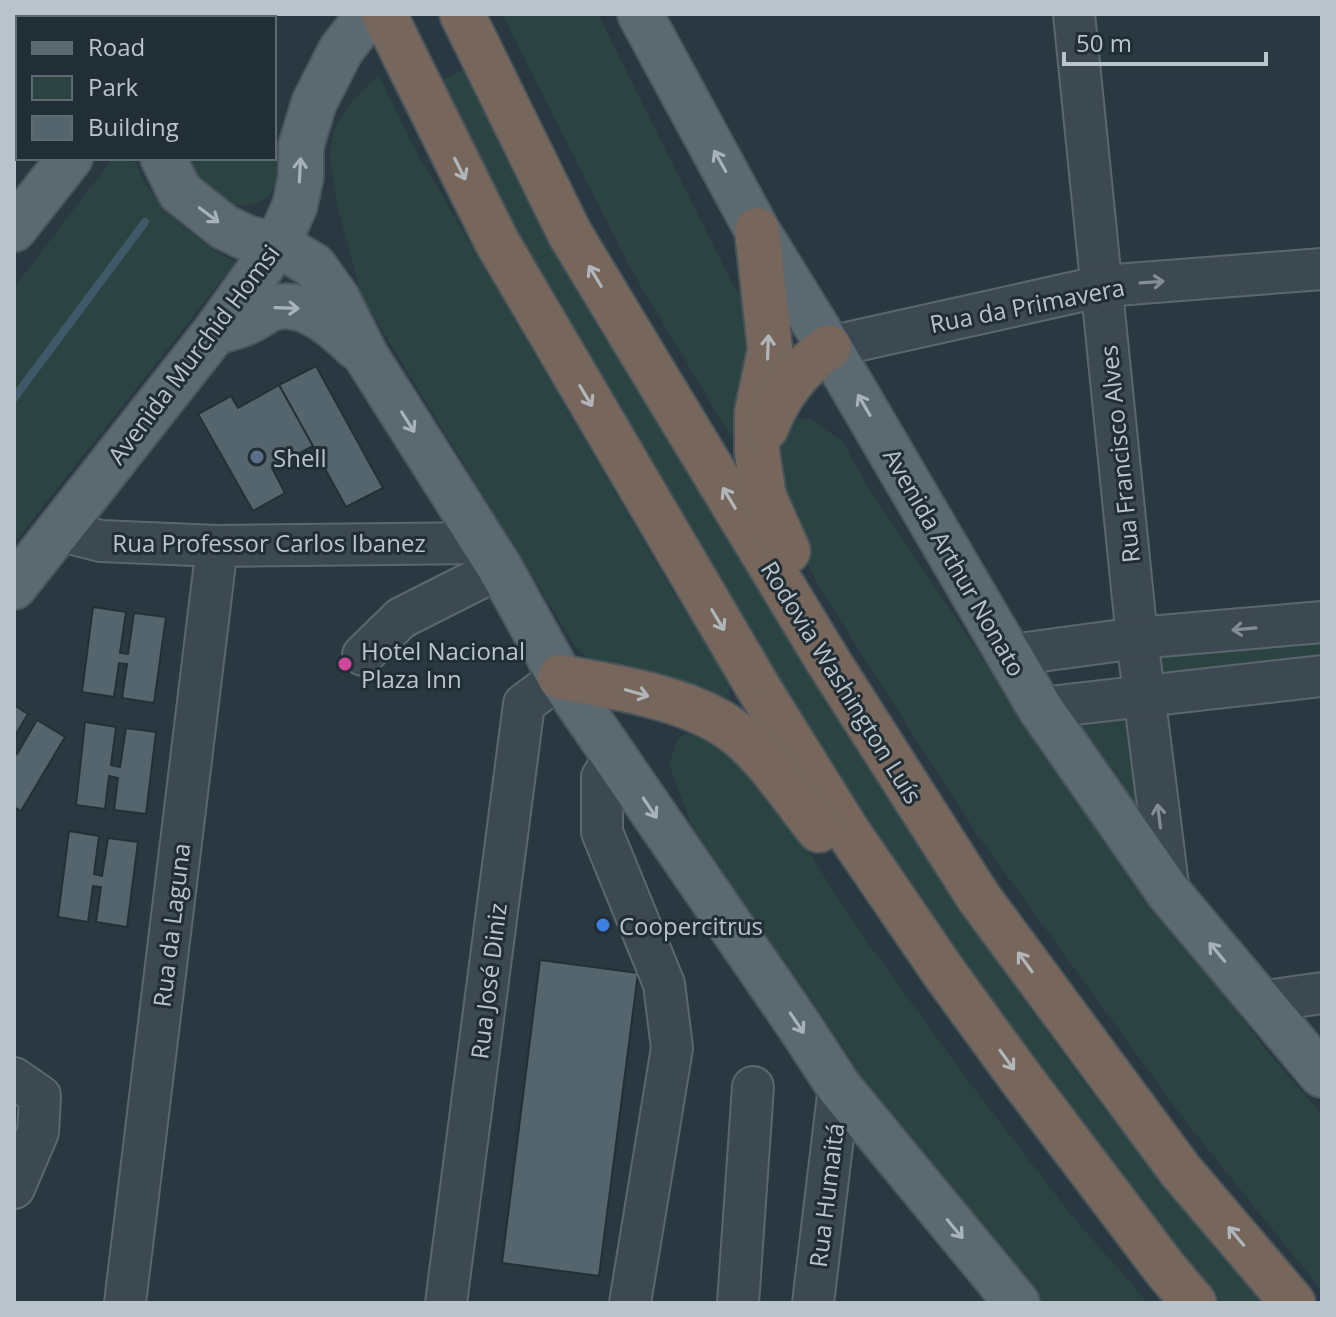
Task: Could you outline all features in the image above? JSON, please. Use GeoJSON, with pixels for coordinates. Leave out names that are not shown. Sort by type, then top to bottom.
{"type":"FeatureCollection","features":[{"type":"Feature","properties":{"kind":"highway"},"geometry":{"type":"LineString","coordinates":[[384,14],[497,242],[759,689],[846,829],[945,974],[1166,1270],[1194,1303]]}},
{"type":"Feature","properties":{"kind":"highway","name":"Rodovia Washington Luís"},"geometry":{"type":"LineString","coordinates":[[462,14],[570,234],[828,661],[988,911],[1180,1170],[1293,1303]]}},
{"type":"Feature","properties":{"kind":"highway"},"geometry":{"type":"LineString","coordinates":[[757,230],[770,349],[757,412],[757,452],[764,497],[780,536],[823,615],[828,661]]}},
{"type":"Feature","properties":{"kind":"highway"},"geometry":{"type":"LineString","coordinates":[[757,452],[780,397],[807,362],[829,347]]}},
{"type":"Feature","properties":{"kind":"highway"},"geometry":{"type":"LineString","coordinates":[[560,677],[622,689],[696,710],[727,726],[756,753],[821,833],[945,974]]}},
{"type":"Feature","properties":{"kind":"main road","name":"Avenida Murchid Homsi"},"geometry":{"type":"LineString","coordinates":[[14,587],[215,332],[278,244],[295,205],[301,176],[301,146],[314,103],[341,50],[369,14]]}},
{"type":"Feature","properties":{"kind":"main road","name":"Avenida Arthur Nonato"},"geometry":{"type":"LineString","coordinates":[[640,14],[757,230],[1040,708],[1169,893],[1322,1075]]}},
{"type":"Feature","properties":{"kind":"main road"},"geometry":{"type":"LineString","coordinates":[[14,229],[68,160]]}},
{"type":"Feature","properties":{"kind":"main road"},"geometry":{"type":"LineString","coordinates":[[164,160],[180,192],[224,227],[249,239],[278,244],[314,266],[337,298],[366,356],[492,555],[560,677],[839,1087],[1017,1303]]}},
{"type":"Feature","properties":{"kind":"main road"},"geometry":{"type":"LineString","coordinates":[[215,332],[250,321],[273,308],[295,306],[338,330],[366,356]]}},
{"type":"Feature","properties":{"kind":"street","name":"Rua Francisco Alves"},"geometry":{"type":"LineString","coordinates":[[1074,14],[1137,638],[1169,893]]}},
{"type":"Feature","properties":{"kind":"street","name":"Rua da Primavera"},"geometry":{"type":"LineString","coordinates":[[829,347],[1103,286],[1322,269]]}},
{"type":"Feature","properties":{"kind":"street","name":"Rua Professor Carlos Ibanez"},"geometry":{"type":"LineString","coordinates":[[57,530],[101,541],[492,555]]}},
{"type":"Feature","properties":{"kind":"street","name":"Rua da Laguna"},"geometry":{"type":"LineString","coordinates":[[125,1303],[217,546]]}},
{"type":"Feature","properties":{"kind":"street"},"geometry":{"type":"LineString","coordinates":[[363,655],[401,618],[492,555]]}},
{"type":"Feature","properties":{"kind":"street"},"geometry":{"type":"LineString","coordinates":[[1011,655],[1137,638],[1322,622]]}},
{"type":"Feature","properties":{"kind":"street"},"geometry":{"type":"LineString","coordinates":[[1040,708],[1322,676]]}},
{"type":"Feature","properties":{"kind":"street","name":"Rua José Diniz"},"geometry":{"type":"LineString","coordinates":[[446,1303],[524,704],[560,677]]}},
{"type":"Feature","properties":{"kind":"street"},"geometry":{"type":"LineString","coordinates":[[615,756],[602,777],[602,832],[664,984],[672,1048],[630,1303]]}},
{"type":"Feature","properties":{"kind":"street"},"geometry":{"type":"LineString","coordinates":[[1260,1002],[1322,993]]}},
{"type":"Feature","properties":{"kind":"street"},"geometry":{"type":"LineString","coordinates":[[14,1078],[40,1096],[38,1132],[14,1188]]}},
{"type":"Feature","properties":{"kind":"street"},"geometry":{"type":"LineString","coordinates":[[738,1303],[753,1087]]}},
{"type":"Feature","properties":{"kind":"street","name":"Rua Humaitá"},"geometry":{"type":"LineString","coordinates":[[813,1303],[839,1087]]}},
{"type":"Feature","properties":{"kind":"green space"},"geometry":{"type":"Polygon","coordinates":[[[502,14],[598,14],[737,293],[746,295],[757,326],[745,460],[633,273],[502,14]]]}},
{"type":"Feature","properties":{"kind":"green space"},"geometry":{"type":"Polygon","coordinates":[[[466,69],[651,406],[811,673],[929,861],[991,953],[1122,1132],[1264,1303],[1213,1303],[897,881],[585,369],[435,83],[466,69]]]}},
{"type":"Feature","properties":{"kind":"green space"},"geometry":{"type":"Polygon","coordinates":[[[379,75],[412,144],[676,597],[730,681],[729,701],[594,662],[576,648],[362,297],[337,205],[330,159],[333,132],[348,106],[379,75]]]}},
{"type":"Feature","properties":{"kind":"green space"},"geometry":{"type":"Polygon","coordinates":[[[111,160],[135,160],[149,189],[175,219],[206,244],[236,262],[14,543],[14,288],[111,160]]]}},
{"type":"Feature","properties":{"kind":"green space"},"geometry":{"type":"Polygon","coordinates":[[[184,160],[276,160],[276,182],[271,192],[264,199],[246,206],[216,200],[198,182],[184,160]]]}},
{"type":"Feature","properties":{"kind":"green space"},"geometry":{"type":"Polygon","coordinates":[[[786,418],[811,419],[843,442],[869,489],[1070,788],[1263,1046],[1322,1115],[1322,1291],[1183,1118],[976,833],[819,587],[796,540],[783,493],[781,445],[786,418]]]}},
{"type":"Feature","properties":{"kind":"green space"},"geometry":{"type":"Polygon","coordinates":[[[1322,629],[1322,661],[1174,674],[1162,671],[1156,665],[1157,654],[1322,629]]]}},
{"type":"Feature","properties":{"kind":"green space"},"geometry":{"type":"Polygon","coordinates":[[[1129,713],[1136,808],[1078,732],[1081,720],[1129,713]]]}},
{"type":"Feature","properties":{"kind":"green space"},"geometry":{"type":"Polygon","coordinates":[[[701,727],[773,796],[858,929],[966,1078],[1072,1216],[1148,1303],[1032,1303],[955,1208],[750,927],[693,829],[669,765],[678,738],[701,727]]]}},
{"type":"Feature","properties":{"kind":"building"},"geometry":{"type":"Polygon","coordinates":[[[316,366],[383,488],[346,507],[279,385],[316,366]]]}},
{"type":"Feature","properties":{"kind":"building","name":"Shell"},"geometry":{"type":"Polygon","coordinates":[[[279,385],[313,446],[272,468],[285,493],[253,511],[198,414],[231,396],[238,408],[279,385]]]}},
{"type":"Feature","properties":{"kind":"building"},"geometry":{"type":"Polygon","coordinates":[[[93,607],[126,612],[120,653],[128,654],[134,613],[166,617],[154,703],[122,698],[127,664],[119,663],[114,697],[82,692],[93,607]]]}},
{"type":"Feature","properties":{"kind":"building"},"geometry":{"type":"Polygon","coordinates":[[[14,705],[28,714],[14,737],[14,705]]]}},
{"type":"Feature","properties":{"kind":"building"},"geometry":{"type":"Polygon","coordinates":[[[37,720],[65,737],[21,811],[14,807],[14,752],[17,754],[37,720]]]}},
{"type":"Feature","properties":{"kind":"building"},"geometry":{"type":"Polygon","coordinates":[[[85,722],[116,727],[111,765],[120,767],[126,728],[156,732],[146,814],[114,810],[118,778],[109,776],[105,809],[76,805],[85,722]]]}},
{"type":"Feature","properties":{"kind":"building"},"geometry":{"type":"Polygon","coordinates":[[[69,831],[99,836],[94,874],[102,876],[108,838],[138,842],[127,927],[96,922],[101,887],[93,886],[88,922],[58,917],[69,831]]]}},
{"type":"Feature","properties":{"kind":"building"},"geometry":{"type":"Polygon","coordinates":[[[540,960],[638,973],[599,1276],[502,1263],[540,960]]]}},
{"type":"Feature","properties":{"kind":"waterway"},"geometry":{"type":"LineString","coordinates":[[14,398],[145,222]]}},
{"type":"Feature","properties":{"kind":"place","name":"Shell"},"geometry":{"type":"Point","coordinates":[257,457]}},
{"type":"Feature","properties":{"kind":"place","name":"Hotel Nacional Plaza Inn"},"geometry":{"type":"Point","coordinates":[345,664]}},
{"type":"Feature","properties":{"kind":"place","name":"Coopercitrus"},"geometry":{"type":"Point","coordinates":[603,925]}}]}
